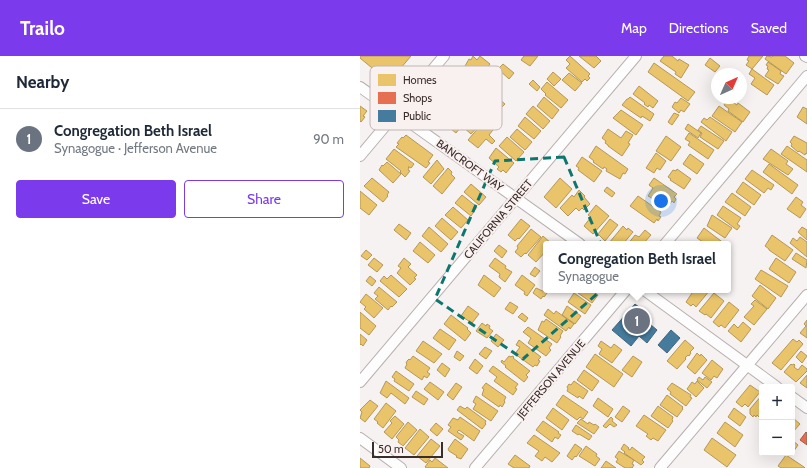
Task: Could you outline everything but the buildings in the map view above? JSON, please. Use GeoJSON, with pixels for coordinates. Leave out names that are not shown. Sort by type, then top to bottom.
{"type":"FeatureCollection","features":[{"type":"Feature","properties":{"kind":"street"},"geometry":{"type":"LineString","coordinates":[[436,66],[444,56]]}},
{"type":"Feature","properties":{"kind":"street","name":"CALIFORNIA STREET"},"geometry":{"type":"LineString","coordinates":[[360,382],[636,56]]}},
{"type":"Feature","properties":{"kind":"street"},"geometry":{"type":"LineString","coordinates":[[668,241],[807,76]]}},
{"type":"Feature","properties":{"kind":"street","name":"BANCROFT WAY"},"geometry":{"type":"LineString","coordinates":[[360,87],[370,94]]}},
{"type":"Feature","properties":{"kind":"street"},"geometry":{"type":"LineString","coordinates":[[360,156],[382,130]]}},
{"type":"Feature","properties":{"kind":"street","name":"BANCROFT WAY"},"geometry":{"type":"LineString","coordinates":[[421,130],[576,241]]}},
{"type":"Feature","properties":{"kind":"street","name":"JEFFERSON AVENUE"},"geometry":{"type":"LineString","coordinates":[[475,468],[623,293]]}},
{"type":"Feature","properties":{"kind":"street"},"geometry":{"type":"LineString","coordinates":[[648,293],[773,384]]}},
{"type":"Feature","properties":{"kind":"street"},"geometry":{"type":"LineString","coordinates":[[660,468],[807,295]]}},
{"type":"Feature","properties":{"kind":"street"},"geometry":{"type":"LineString","coordinates":[[795,399],[807,408]]}},
{"type":"Feature","properties":{"kind":"street"},"geometry":{"type":"LineString","coordinates":[[360,438],[401,468]]}},
{"type":"Feature","properties":{"kind":"highlighted area"},"geometry":{"type":"Polygon","coordinates":[[[564,157],[615,278],[523,359],[435,299],[495,161],[564,157]]]}},
{"type":"Feature","properties":{"kind":"place","name":"Congregation Beth Israel"},"geometry":{"type":"Point","coordinates":[637,321]}}]}
